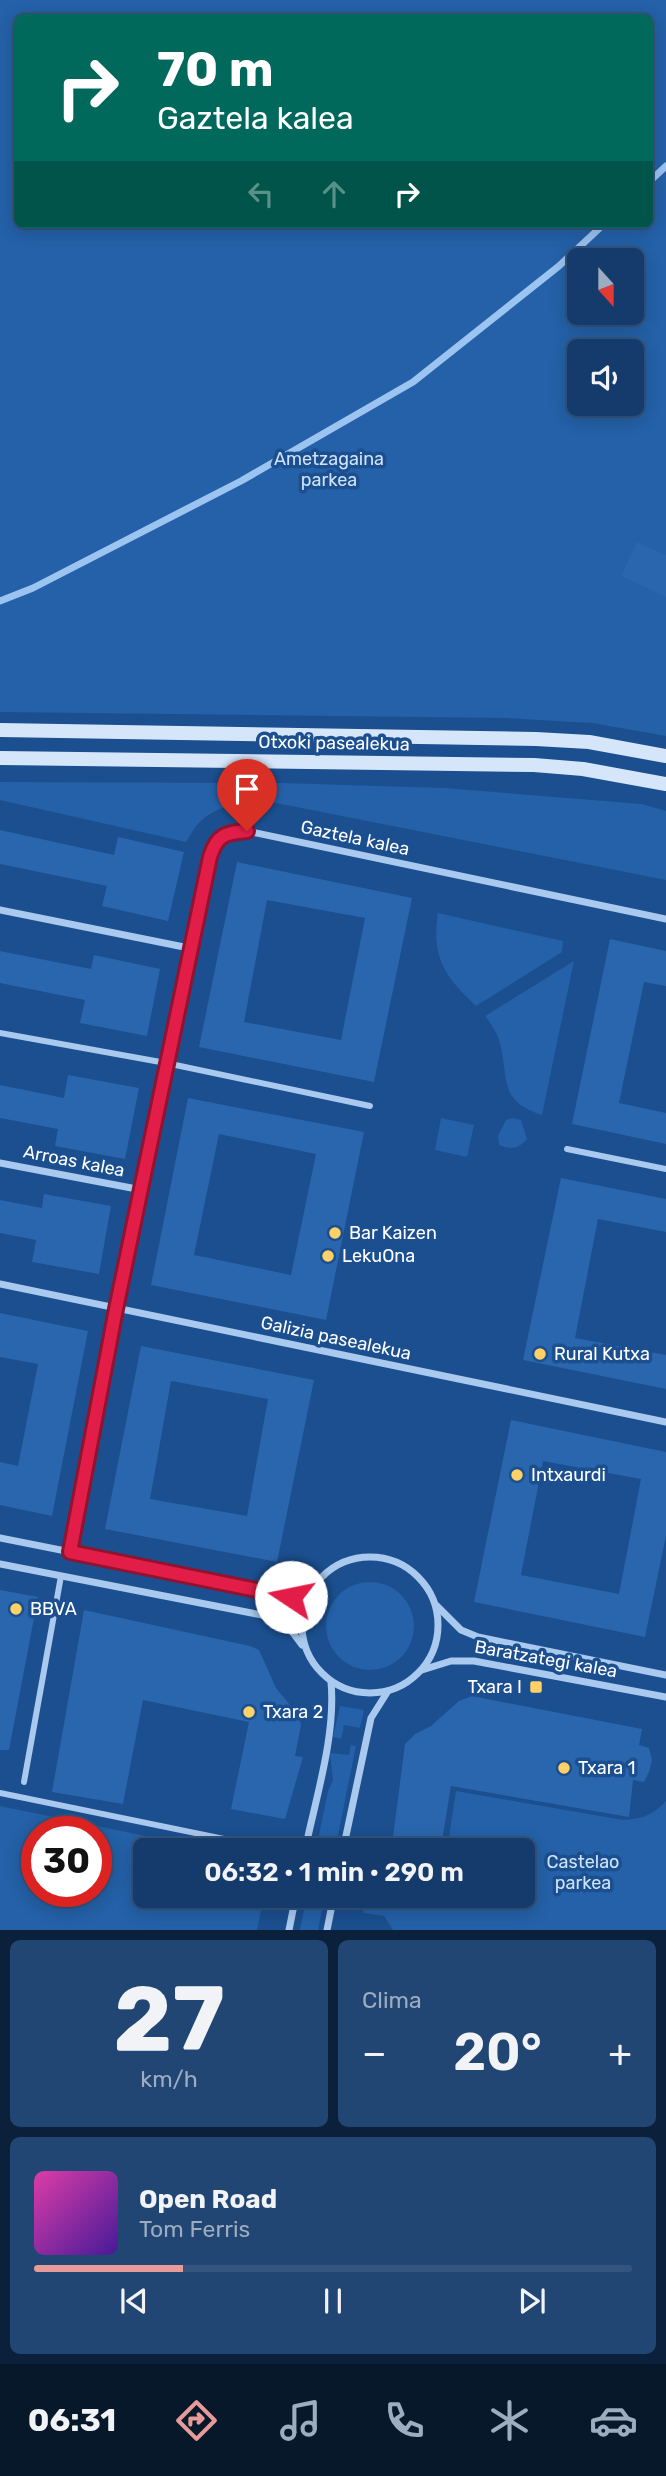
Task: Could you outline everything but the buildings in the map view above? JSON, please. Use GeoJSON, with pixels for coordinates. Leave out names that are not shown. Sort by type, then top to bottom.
{"type":"FeatureCollection","features":[{"type":"Feature","properties":{"kind":"main road","name":"Otxoki pasealekua"},"geometry":{"type":"LineString","coordinates":[[0,730],[536,739],[589,742],[666,756]]}},
{"type":"Feature","properties":{"kind":"main road","name":"Otxoki pasealekua"},"geometry":{"type":"LineString","coordinates":[[0,758],[534,765],[583,769],[666,784]]}},
{"type":"Feature","properties":{"kind":"street","name":"Gaztela kalea"},"geometry":{"type":"LineString","coordinates":[[70,1552],[189,948],[214,843],[228,833],[247,831],[666,919]]}},
{"type":"Feature","properties":{"kind":"street"},"geometry":{"type":"LineString","coordinates":[[0,911],[189,948]]}},
{"type":"Feature","properties":{"kind":"street"},"geometry":{"type":"LineString","coordinates":[[0,1033],[166,1063],[370,1106]]}},
{"type":"Feature","properties":{"kind":"street"},"geometry":{"type":"LineString","coordinates":[[567,1149],[666,1170]]}},
{"type":"Feature","properties":{"kind":"street","name":"Arroas kalea"},"geometry":{"type":"LineString","coordinates":[[0,1163],[142,1190]]}},
{"type":"Feature","properties":{"kind":"street","name":"Galizia pasealekua"},"geometry":{"type":"LineString","coordinates":[[0,1284],[666,1422]]}},
{"type":"Feature","properties":{"kind":"street"},"geometry":{"type":"LineString","coordinates":[[0,1538],[307,1599]]}},
{"type":"Feature","properties":{"kind":"street"},"geometry":{"type":"LineString","coordinates":[[0,1564],[272,1617],[290,1629],[315,1667],[331,1682],[355,1692],[373,1694],[388,1691],[412,1679],[432,1654],[437,1635],[438,1615],[435,1603],[425,1585],[412,1572],[388,1560],[370,1557],[348,1560],[316,1582],[307,1599],[301,1622],[306,1651]]}},
{"type":"Feature","properties":{"kind":"street"},"geometry":{"type":"LineString","coordinates":[[24,1782],[61,1576]]}},
{"type":"Feature","properties":{"kind":"street","name":"Baratzategi kalea"},"geometry":{"type":"LineString","coordinates":[[435,1603],[461,1630],[478,1637],[666,1675]]}},
{"type":"Feature","properties":{"kind":"street","name":"Baratzategi kalea"},"geometry":{"type":"LineString","coordinates":[[421,1670],[451,1661],[474,1661],[666,1697]]}},
{"type":"Feature","properties":{"kind":"street"},"geometry":{"type":"LineString","coordinates":[[307,1838],[330,1723],[331,1682]]}},
{"type":"Feature","properties":{"kind":"street"},"geometry":{"type":"LineString","coordinates":[[346,1838],[371,1718],[388,1691]]}},
{"type":"Feature","properties":{"kind":"street"},"geometry":{"type":"LineString","coordinates":[[0,1793],[219,1838]]}},
{"type":"Feature","properties":{"kind":"street"},"geometry":{"type":"LineString","coordinates":[[289,1930],[293,1908]]}},
{"type":"Feature","properties":{"kind":"street"},"geometry":{"type":"LineString","coordinates":[[327,1930],[331,1908]]}},
{"type":"Feature","properties":{"kind":"green space","name":"Ametzagaina parkea"},"geometry":{"type":"Polygon","coordinates":[[[0,0],[666,0],[666,736],[592,723],[505,718],[0,712],[0,0]]]}},
{"type":"Feature","properties":{"kind":"green space"},"geometry":{"type":"Polygon","coordinates":[[[0,782],[283,783],[444,788],[642,804],[666,811],[666,880],[261,800],[236,804],[212,813],[197,825],[186,842],[0,800],[0,782]]]}},
{"type":"Feature","properties":{"kind":"green space"},"geometry":{"type":"Polygon","coordinates":[[[438,913],[563,941],[562,952],[476,1006],[456,986],[443,966],[437,942],[438,913]]]}},
{"type":"Feature","properties":{"kind":"green space"},"geometry":{"type":"Polygon","coordinates":[[[574,961],[542,1115],[527,1109],[511,1094],[507,1086],[499,1040],[485,1016],[574,961]]]}},
{"type":"Feature","properties":{"kind":"green space"},"geometry":{"type":"Polygon","coordinates":[[[441,1118],[474,1125],[467,1157],[435,1150],[441,1118]]]}},
{"type":"Feature","properties":{"kind":"green space"},"geometry":{"type":"Polygon","coordinates":[[[506,1120],[521,1120],[527,1139],[514,1148],[499,1145],[498,1136],[506,1120]]]}},
{"type":"Feature","properties":{"kind":"green space"},"geometry":{"type":"Polygon","coordinates":[[[370,1582],[395,1589],[407,1601],[414,1626],[407,1651],[395,1663],[370,1670],[345,1663],[333,1651],[326,1626],[333,1601],[345,1589],[370,1582]]]}},
{"type":"Feature","properties":{"kind":"green space"},"geometry":{"type":"Polygon","coordinates":[[[340,1706],[364,1710],[360,1728],[344,1725],[341,1739],[333,1737],[340,1706]]]}},
{"type":"Feature","properties":{"kind":"green space"},"geometry":{"type":"Polygon","coordinates":[[[351,1745],[356,1746],[337,1838],[318,1838],[328,1791],[333,1780],[330,1753],[349,1755],[351,1745]]]}},
{"type":"Feature","properties":{"kind":"green space","name":"Castelao parkea"},"geometry":{"type":"Polygon","coordinates":[[[456,1791],[623,1820],[647,1815],[666,1801],[666,1930],[393,1930],[384,1916],[363,1913],[364,1908],[535,1908],[535,1838],[449,1838],[456,1791]]]}},
{"type":"Feature","properties":{"kind":"green space"},"geometry":{"type":"Polygon","coordinates":[[[0,1806],[49,1816],[21,1816],[21,1907],[112,1907],[112,1829],[156,1838],[133,1838],[133,1908],[261,1908],[257,1930],[0,1930],[0,1806]]]}},
{"type":"Feature","properties":{"kind":"green space"},"geometry":{"type":"Polygon","coordinates":[[[304,1908],[322,1908],[318,1930],[300,1930],[304,1908]]]}},
{"type":"Feature","properties":{"kind":"waterway"},"geometry":{"type":"LineString","coordinates":[[653,178],[666,166]]}},
{"type":"Feature","properties":{"kind":"waterway"},"geometry":{"type":"LineString","coordinates":[[0,601],[33,588],[241,481],[413,382],[559,266],[600,228]]}},
{"type":"Feature","properties":{"kind":"place","name":"Bar Kaizen"},"geometry":{"type":"Point","coordinates":[335,1233]}},
{"type":"Feature","properties":{"kind":"place","name":"LekuOna"},"geometry":{"type":"Point","coordinates":[328,1256]}},
{"type":"Feature","properties":{"kind":"place","name":"Rural Kutxa"},"geometry":{"type":"Point","coordinates":[540,1354]}},
{"type":"Feature","properties":{"kind":"place","name":"Intxaurdi"},"geometry":{"type":"Point","coordinates":[517,1475]}},
{"type":"Feature","properties":{"kind":"place","name":"BBVA"},"geometry":{"type":"Point","coordinates":[16,1609]}},
{"type":"Feature","properties":{"kind":"place","name":"Txara I"},"geometry":{"type":"Point","coordinates":[536,1687]}},
{"type":"Feature","properties":{"kind":"place","name":"Txara 2"},"geometry":{"type":"Point","coordinates":[249,1712]}},
{"type":"Feature","properties":{"kind":"place","name":"Txara 1"},"geometry":{"type":"Point","coordinates":[564,1768]}},
{"type":"Feature","properties":{"kind":"route"},"geometry":{"type":"LineString","coordinates":[[247,831],[228,833],[214,843],[210,857],[116,1309],[70,1552],[291,1597]]}}]}
